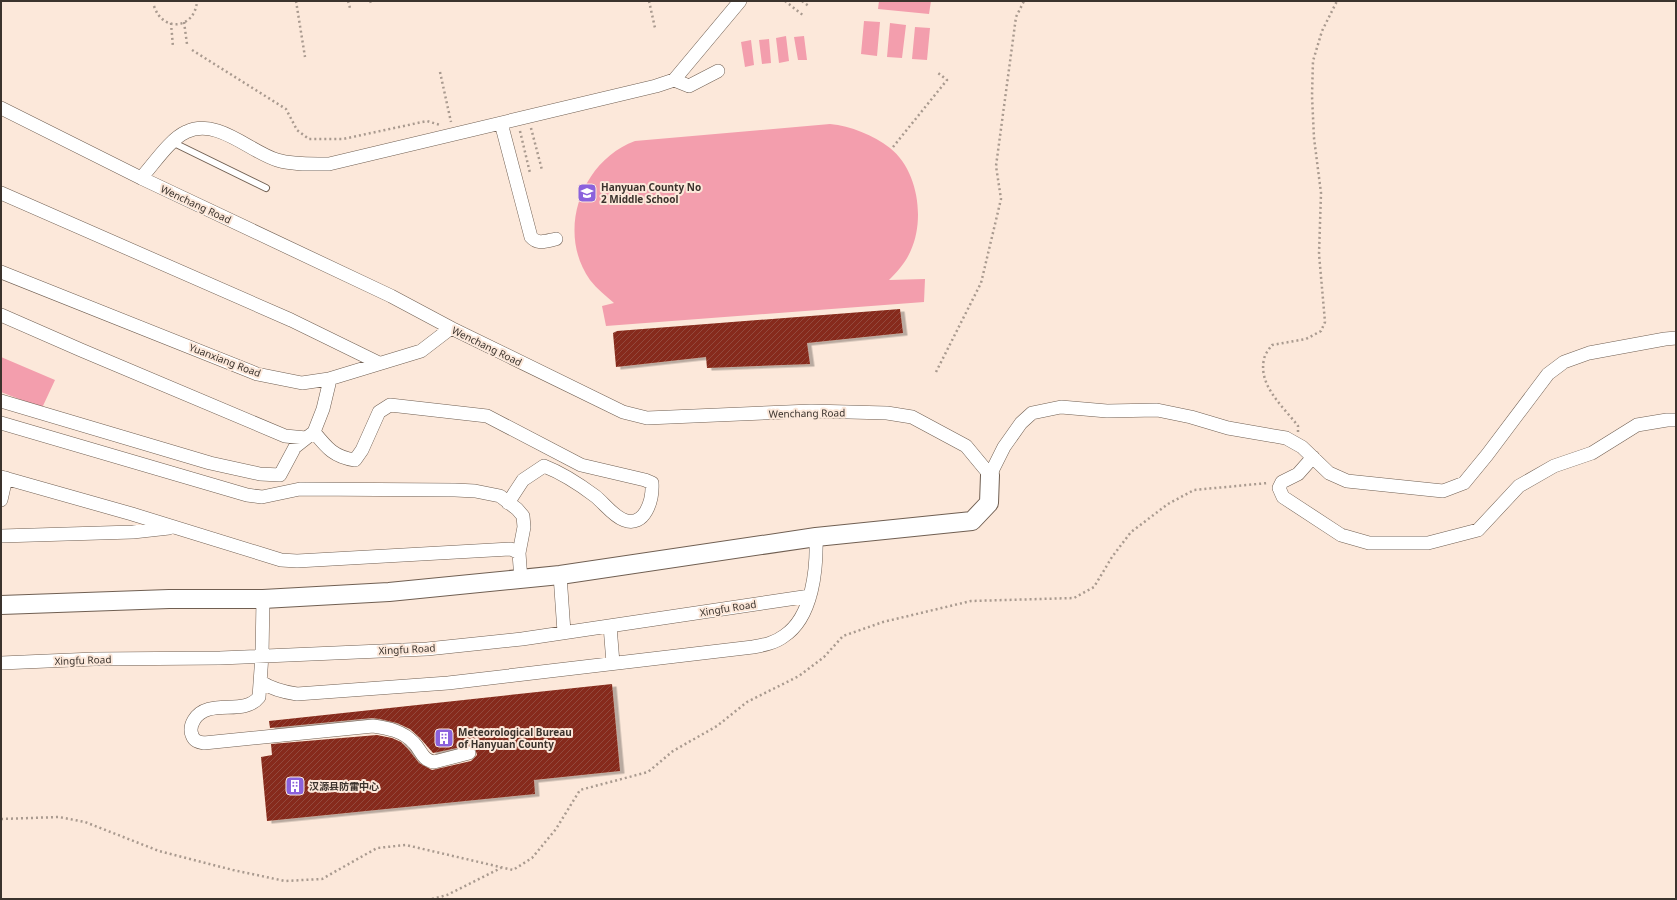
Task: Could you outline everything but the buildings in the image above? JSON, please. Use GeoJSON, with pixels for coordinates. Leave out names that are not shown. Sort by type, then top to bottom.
{"type":"FeatureCollection","features":[{"type":"Feature","properties":{"kind":"main road"},"geometry":{"type":"LineString","coordinates":[[1,605],[169,599],[263,599],[389,592],[521,580],[816,537],[972,521],[989,504],[990,475]]}},
{"type":"Feature","properties":{"kind":"street"},"geometry":{"type":"LineString","coordinates":[[141,178],[172,142],[186,132],[201,128],[224,133],[276,160],[298,164],[329,164],[656,86],[674,80],[740,1]]}},
{"type":"Feature","properties":{"kind":"street"},"geometry":{"type":"LineString","coordinates":[[674,80],[688,86],[718,71]]}},
{"type":"Feature","properties":{"kind":"street","name":"Wenchang Road"},"geometry":{"type":"LineString","coordinates":[[1,108],[141,178],[391,296],[451,328],[623,412],[647,418],[811,411],[887,413],[912,417],[966,446],[990,475]]}},
{"type":"Feature","properties":{"kind":"street"},"geometry":{"type":"LineString","coordinates":[[501,123],[531,237],[534,241],[541,243],[556,239]]}},
{"type":"Feature","properties":{"kind":"street"},"geometry":{"type":"LineString","coordinates":[[1,193],[291,320],[379,363]]}},
{"type":"Feature","properties":{"kind":"street","name":"Yuanxiang Road"},"geometry":{"type":"LineString","coordinates":[[1,272],[257,374],[302,383],[329,379],[421,351],[451,328]]}},
{"type":"Feature","properties":{"kind":"street"},"geometry":{"type":"LineString","coordinates":[[1,315],[285,436],[310,435],[328,450],[344,458],[355,460],[362,450],[379,412],[390,405],[487,416],[581,464],[646,480],[652,483],[652,490],[647,511],[640,520],[632,522],[622,520],[596,496],[559,472],[544,466],[523,480],[508,503]]}},
{"type":"Feature","properties":{"kind":"street"},"geometry":{"type":"LineString","coordinates":[[990,475],[1004,447],[1021,423],[1032,413],[1061,407],[1107,411],[1157,410],[1191,417],[1228,428],[1286,438],[1297,444],[1313,457],[1329,473],[1347,481],[1443,491],[1464,483],[1548,374],[1564,362],[1589,353],[1676,338]]}},
{"type":"Feature","properties":{"kind":"street"},"geometry":{"type":"LineString","coordinates":[[1,401],[210,463],[260,474],[280,475],[295,447],[310,435],[323,409],[330,384],[329,379]]}},
{"type":"Feature","properties":{"kind":"street"},"geometry":{"type":"LineString","coordinates":[[1313,457],[1298,474],[1282,482],[1279,488],[1283,497],[1341,535],[1369,544],[1428,543],[1478,530],[1520,486],[1554,466],[1592,453],[1637,424],[1676,420]]}},
{"type":"Feature","properties":{"kind":"street"},"geometry":{"type":"LineString","coordinates":[[1,423],[247,495],[262,497],[300,489],[454,490],[500,496],[517,509],[523,516],[524,527],[519,553],[521,580]]}},
{"type":"Feature","properties":{"kind":"street"},"geometry":{"type":"LineString","coordinates":[[1,500],[4,477],[281,560],[297,561],[511,549],[519,553]]}},
{"type":"Feature","properties":{"kind":"street"},"geometry":{"type":"LineString","coordinates":[[1,536],[133,532],[176,528]]}},
{"type":"Feature","properties":{"kind":"street"},"geometry":{"type":"LineString","coordinates":[[260,682],[283,692],[297,694],[448,683],[753,647],[773,642],[792,630],[806,608],[810,596],[817,560],[816,537]]}},
{"type":"Feature","properties":{"kind":"street"},"geometry":{"type":"LineString","coordinates":[[560,575],[564,632]]}},
{"type":"Feature","properties":{"kind":"street","name":"Xingfu Road"},"geometry":{"type":"LineString","coordinates":[[1,663],[427,649],[610,626],[810,596]]}},
{"type":"Feature","properties":{"kind":"street"},"geometry":{"type":"LineString","coordinates":[[263,599],[262,655],[259,697],[251,703],[208,709],[200,713],[190,731],[193,738],[197,742],[204,743],[373,726],[393,730],[402,734],[414,742],[424,758],[428,761],[434,762],[469,753]]}},
{"type":"Feature","properties":{"kind":"street"},"geometry":{"type":"LineString","coordinates":[[610,626],[613,663]]}},
{"type":"Feature","properties":{"kind":"lane"},"geometry":{"type":"LineString","coordinates":[[172,142],[266,188]]}},
{"type":"Feature","properties":{"kind":"path"},"geometry":{"type":"LineString","coordinates":[[154,6],[160,19],[171,24],[181,24],[193,16],[196,10],[197,1]]}},
{"type":"Feature","properties":{"kind":"path"},"geometry":{"type":"LineString","coordinates":[[296,1],[305,57]]}},
{"type":"Feature","properties":{"kind":"path"},"geometry":{"type":"LineString","coordinates":[[348,1],[350,8]]}},
{"type":"Feature","properties":{"kind":"path"},"geometry":{"type":"LineString","coordinates":[[649,1],[655,28]]}},
{"type":"Feature","properties":{"kind":"path"},"geometry":{"type":"LineString","coordinates":[[785,1],[804,16]]}},
{"type":"Feature","properties":{"kind":"path"},"geometry":{"type":"LineString","coordinates":[[802,1],[810,7]]}},
{"type":"Feature","properties":{"kind":"path"},"geometry":{"type":"LineString","coordinates":[[936,372],[981,283],[991,243],[1001,199],[996,166],[1016,18],[1024,1]]}},
{"type":"Feature","properties":{"kind":"path"},"geometry":{"type":"LineString","coordinates":[[1297,444],[1298,426],[1268,390],[1263,374],[1264,358],[1272,345],[1306,339],[1321,330],[1325,322],[1319,254],[1321,193],[1314,138],[1312,96],[1313,61],[1322,31],[1337,1]]}},
{"type":"Feature","properties":{"kind":"path"},"geometry":{"type":"LineString","coordinates":[[184,22],[187,44]]}},
{"type":"Feature","properties":{"kind":"path"},"geometry":{"type":"LineString","coordinates":[[171,24],[173,47]]}},
{"type":"Feature","properties":{"kind":"path"},"geometry":{"type":"LineString","coordinates":[[192,50],[286,109],[298,130],[309,139],[343,139],[427,121],[442,126]]}},
{"type":"Feature","properties":{"kind":"path"},"geometry":{"type":"LineString","coordinates":[[440,72],[452,126]]}},
{"type":"Feature","properties":{"kind":"path"},"geometry":{"type":"LineString","coordinates":[[893,146],[947,80],[938,73]]}},
{"type":"Feature","properties":{"kind":"path"},"geometry":{"type":"LineString","coordinates":[[530,127],[542,170]]}},
{"type":"Feature","properties":{"kind":"path"},"geometry":{"type":"LineString","coordinates":[[520,131],[530,173]]}},
{"type":"Feature","properties":{"kind":"path"},"geometry":{"type":"LineString","coordinates":[[1,819],[59,817],[85,822],[158,851],[233,870],[285,881],[322,879],[377,848],[406,845],[513,870],[532,858],[556,829],[580,790],[648,772],[673,751],[717,726],[746,702],[799,676],[824,657],[843,636],[883,622],[971,601],[1074,598],[1094,587],[1112,557],[1131,532],[1168,504],[1194,490],[1282,482]]}},
{"type":"Feature","properties":{"kind":"path"},"geometry":{"type":"LineString","coordinates":[[432,899],[447,895],[502,868]]}},
{"type":"Feature","properties":{"kind":"shaded area"},"geometry":{"type":"Polygon","coordinates":[[[879,1],[931,1],[929,14],[878,9],[879,1]]]}},
{"type":"Feature","properties":{"kind":"shaded area"},"geometry":{"type":"Polygon","coordinates":[[[864,21],[880,22],[877,56],[861,54],[864,21]]]}},
{"type":"Feature","properties":{"kind":"shaded area"},"geometry":{"type":"Polygon","coordinates":[[[890,23],[906,25],[902,58],[887,57],[890,23]]]}},
{"type":"Feature","properties":{"kind":"shaded area"},"geometry":{"type":"Polygon","coordinates":[[[915,27],[930,28],[927,60],[912,59],[915,27]]]}},
{"type":"Feature","properties":{"kind":"shaded area"},"geometry":{"type":"Polygon","coordinates":[[[786,36],[789,61],[779,63],[776,38],[786,36]]]}},
{"type":"Feature","properties":{"kind":"shaded area"},"geometry":{"type":"Polygon","coordinates":[[[804,36],[807,60],[798,60],[794,37],[804,36]]]}},
{"type":"Feature","properties":{"kind":"shaded area"},"geometry":{"type":"Polygon","coordinates":[[[769,39],[771,63],[762,64],[759,40],[769,39]]]}},
{"type":"Feature","properties":{"kind":"shaded area"},"geometry":{"type":"Polygon","coordinates":[[[751,40],[754,65],[745,67],[741,42],[751,40]]]}},
{"type":"Feature","properties":{"kind":"shaded area"},"geometry":{"type":"Polygon","coordinates":[[[830,124],[854,129],[876,139],[900,157],[907,169],[913,182],[916,196],[918,224],[909,254],[902,266],[889,280],[925,279],[924,302],[606,326],[602,306],[614,303],[590,280],[580,261],[575,241],[575,220],[580,200],[588,181],[600,164],[616,151],[635,141],[830,124]]]}},
{"type":"Feature","properties":{"kind":"shaded area"},"geometry":{"type":"Polygon","coordinates":[[[1,357],[55,380],[42,408],[1,392],[1,357]]]}},
{"type":"Feature","properties":{"kind":"place","name":"Hanyuan County No 2 Middle School"},"geometry":{"type":"Point","coordinates":[587,193]}},
{"type":"Feature","properties":{"kind":"place","name":"Meteorological Bureau of Hanyuan County"},"geometry":{"type":"Point","coordinates":[444,738]}},
{"type":"Feature","properties":{"kind":"place","name":"汉源县防雷中心"},"geometry":{"type":"Point","coordinates":[295,786]}}]}
